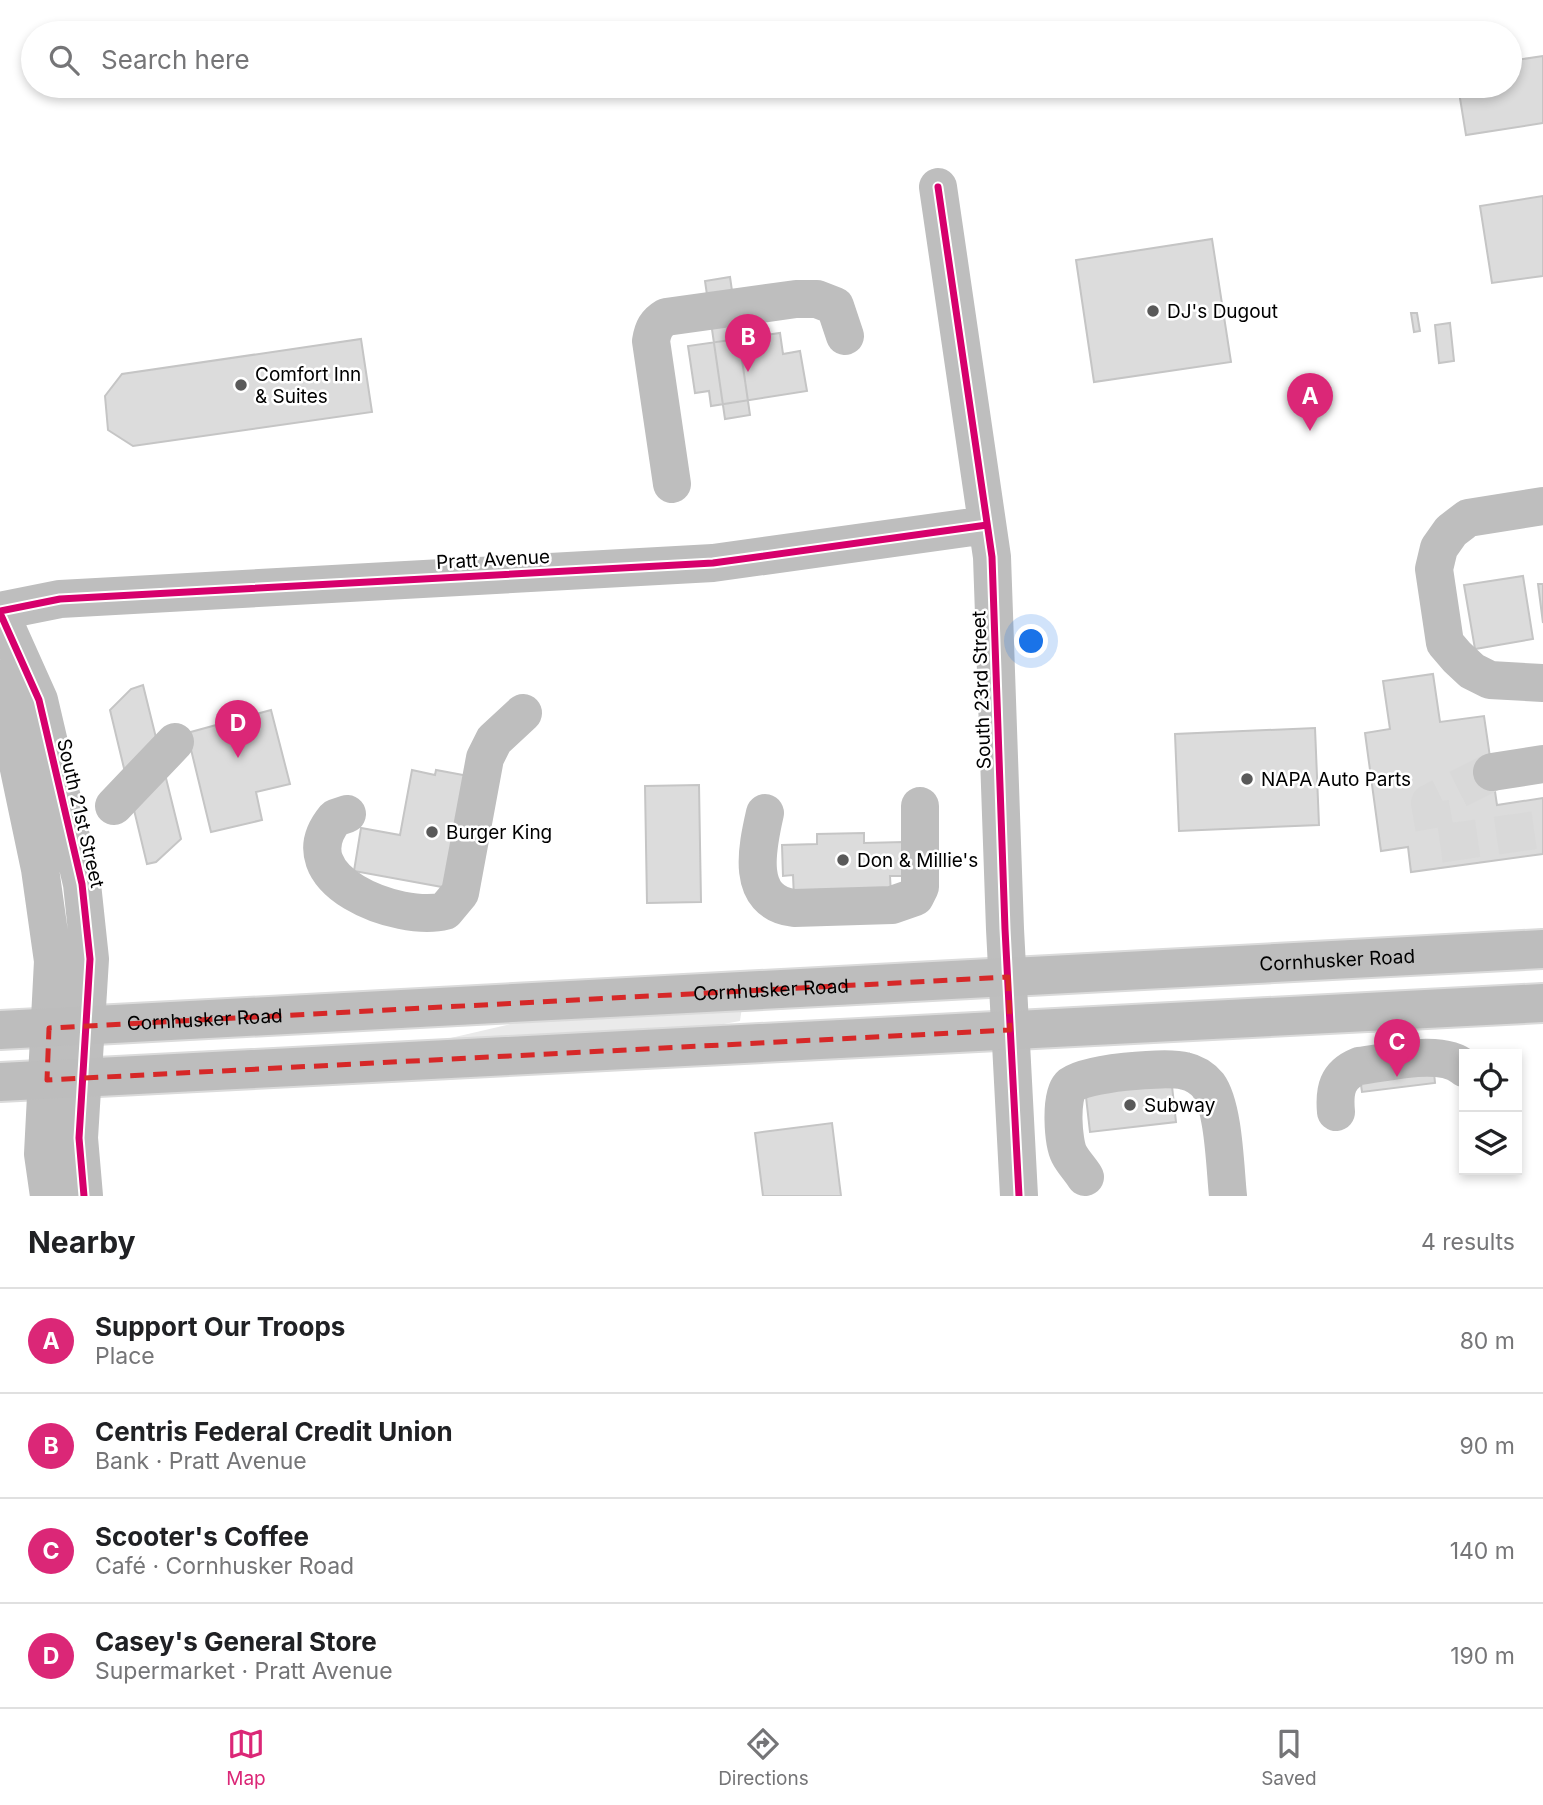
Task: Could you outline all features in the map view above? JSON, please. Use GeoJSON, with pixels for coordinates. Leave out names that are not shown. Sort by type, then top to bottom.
{"type":"FeatureCollection","features":[{"type":"Feature","properties":{"kind":"main road","name":"Cornhusker Road"},"geometry":{"type":"LineString","coordinates":[[0,1030],[1543,949]]}},
{"type":"Feature","properties":{"kind":"main road"},"geometry":{"type":"LineString","coordinates":[[0,1082],[1543,1003]]}},
{"type":"Feature","properties":{"kind":"street","name":"South 23rd Street"},"geometry":{"type":"LineString","coordinates":[[938,187],[992,557],[1007,977],[1019,1196]]}},
{"type":"Feature","properties":{"kind":"street"},"geometry":{"type":"LineString","coordinates":[[672,484],[651,341],[652,330],[659,322],[679,315],[796,299],[817,299],[835,306],[845,336]]}},
{"type":"Feature","properties":{"kind":"street"},"geometry":{"type":"LineString","coordinates":[[1543,506],[1468,519],[1451,531],[1439,548],[1434,569],[1445,643],[1457,657],[1472,671],[1490,680],[1543,683]]}},
{"type":"Feature","properties":{"kind":"street","name":"Pratt Avenue"},"geometry":{"type":"LineString","coordinates":[[0,612],[60,598],[713,563],[987,525]]}},
{"type":"Feature","properties":{"kind":"street","name":"South 21st Street"},"geometry":{"type":"LineString","coordinates":[[0,612],[39,700],[82,884],[90,959],[68,1027],[65,1079],[44,1154],[49,1196]]}},
{"type":"Feature","properties":{"kind":"street","name":"South 21st Street"},"geometry":{"type":"LineString","coordinates":[[0,679],[48,912],[53,961],[68,1027]]}},
{"type":"Feature","properties":{"kind":"street"},"geometry":{"type":"LineString","coordinates":[[347,814],[335,818],[324,840],[327,867],[339,884],[357,895],[423,914],[445,911],[460,893],[485,758],[494,740],[523,713]]}},
{"type":"Feature","properties":{"kind":"street"},"geometry":{"type":"LineString","coordinates":[[114,806],[175,742]]}},
{"type":"Feature","properties":{"kind":"street"},"geometry":{"type":"LineString","coordinates":[[1492,772],[1543,764]]}},
{"type":"Feature","properties":{"kind":"street"},"geometry":{"type":"LineString","coordinates":[[765,813],[758,845],[759,876],[769,899],[780,906],[794,908],[892,905],[915,897],[920,887],[920,806]]}},
{"type":"Feature","properties":{"kind":"street"},"geometry":{"type":"LineString","coordinates":[[1336,1112],[1338,1084],[1348,1071],[1359,1066],[1440,1057],[1459,1064]]}},
{"type":"Feature","properties":{"kind":"street"},"geometry":{"type":"LineString","coordinates":[[1084,1177],[1068,1153],[1063,1103],[1072,1084],[1083,1078],[1169,1069],[1185,1070],[1201,1078],[1211,1091],[1217,1109],[1228,1196]]}},
{"type":"Feature","properties":{"kind":"street","name":"South 21st Street"},"geometry":{"type":"LineString","coordinates":[[65,1079],[79,1138],[84,1196]]}},
{"type":"Feature","properties":{"kind":"highlighted area"},"geometry":{"type":"Polygon","coordinates":[[[1008,977],[1010,1030],[47,1080],[49,1028],[1008,977]]]}},
{"type":"Feature","properties":{"kind":"shaded area"},"geometry":{"type":"Polygon","coordinates":[[[742,1007],[740,1021],[685,1031],[442,1040],[532,1019],[742,1007]]]}},
{"type":"Feature","properties":{"kind":"building"},"geometry":{"type":"Polygon","coordinates":[[[1543,56],[1543,123],[1466,135],[1460,98],[1522,98],[1522,59],[1543,56]]]}},
{"type":"Feature","properties":{"kind":"building"},"geometry":{"type":"Polygon","coordinates":[[[1543,196],[1543,276],[1492,283],[1480,206],[1543,196]]]}},
{"type":"Feature","properties":{"kind":"building","name":"DJ's Dugout"},"geometry":{"type":"Polygon","coordinates":[[[1212,239],[1231,362],[1094,382],[1076,260],[1212,239]]]}},
{"type":"Feature","properties":{"kind":"building"},"geometry":{"type":"Polygon","coordinates":[[[730,277],[750,415],[725,419],[705,281],[730,277]]]}},
{"type":"Feature","properties":{"kind":"building"},"geometry":{"type":"Polygon","coordinates":[[[1411,313],[1417,313],[1420,331],[1414,332],[1411,313]]]}},
{"type":"Feature","properties":{"kind":"building"},"geometry":{"type":"Polygon","coordinates":[[[1450,323],[1454,361],[1439,363],[1435,325],[1450,323]]]}},
{"type":"Feature","properties":{"kind":"building"},"geometry":{"type":"Polygon","coordinates":[[[780,333],[783,354],[800,351],[807,391],[711,406],[709,391],[695,393],[688,346],[780,333]]]}},
{"type":"Feature","properties":{"kind":"building","name":"Comfort Inn & Suites"},"geometry":{"type":"Polygon","coordinates":[[[361,339],[372,412],[133,446],[108,430],[105,396],[122,374],[361,339]]]}},
{"type":"Feature","properties":{"kind":"building"},"geometry":{"type":"Polygon","coordinates":[[[1523,576],[1533,639],[1475,649],[1464,585],[1523,576]]]}},
{"type":"Feature","properties":{"kind":"building"},"geometry":{"type":"Polygon","coordinates":[[[1538,584],[1543,584],[1543,623],[1538,584]]]}},
{"type":"Feature","properties":{"kind":"building"},"geometry":{"type":"Polygon","coordinates":[[[1433,674],[1440,722],[1484,716],[1497,805],[1543,798],[1543,854],[1411,872],[1408,847],[1381,851],[1365,733],[1390,729],[1383,681],[1433,674]]]}},
{"type":"Feature","properties":{"kind":"building"},"geometry":{"type":"Polygon","coordinates":[[[143,685],[181,839],[156,862],[147,864],[110,710],[131,689],[143,685]]]}},
{"type":"Feature","properties":{"kind":"building"},"geometry":{"type":"Polygon","coordinates":[[[271,710],[290,784],[256,792],[262,820],[211,832],[187,733],[271,710]]]}},
{"type":"Feature","properties":{"kind":"building","name":"NAPA Auto Parts"},"geometry":{"type":"Polygon","coordinates":[[[1315,728],[1319,825],[1179,831],[1175,734],[1315,728]]]}},
{"type":"Feature","properties":{"kind":"building","name":"Burger King"},"geometry":{"type":"Polygon","coordinates":[[[412,770],[435,775],[436,770],[474,777],[453,889],[354,871],[361,828],[400,835],[412,770]]]}},
{"type":"Feature","properties":{"kind":"building"},"geometry":{"type":"Polygon","coordinates":[[[699,785],[701,902],[647,903],[645,786],[699,785]]]}},
{"type":"Feature","properties":{"kind":"building","name":"Don & Millie's"},"geometry":{"type":"Polygon","coordinates":[[[864,833],[864,843],[903,842],[904,876],[890,876],[891,895],[794,898],[793,875],[783,876],[782,845],[817,844],[817,834],[864,833]]]}},
{"type":"Feature","properties":{"kind":"building"},"geometry":{"type":"Polygon","coordinates":[[[1433,1062],[1435,1083],[1362,1092],[1359,1071],[1433,1062]]]}},
{"type":"Feature","properties":{"kind":"building","name":"Subway"},"geometry":{"type":"Polygon","coordinates":[[[1171,1077],[1176,1122],[1090,1132],[1085,1088],[1171,1077]]]}},
{"type":"Feature","properties":{"kind":"building"},"geometry":{"type":"Polygon","coordinates":[[[832,1123],[841,1196],[763,1196],[755,1133],[832,1123]]]}},
{"type":"Feature","properties":{"kind":"tunnel"},"geometry":{"type":"LineString","coordinates":[[1492,772],[1430,803],[1437,844],[1543,829]]}},
{"type":"Feature","properties":{"kind":"cycle path"},"geometry":{"type":"LineString","coordinates":[[938,187],[992,557],[1005,929],[1019,1196]]}},
{"type":"Feature","properties":{"kind":"cycle path"},"geometry":{"type":"LineString","coordinates":[[0,611],[60,599],[713,563],[987,525]]}},
{"type":"Feature","properties":{"kind":"cycle path"},"geometry":{"type":"LineString","coordinates":[[0,613],[39,700],[82,884],[90,959],[79,1138],[84,1196]]}},
{"type":"Feature","properties":{"kind":"place","name":"DJ's Dugout"},"geometry":{"type":"Point","coordinates":[1153,311]}},
{"type":"Feature","properties":{"kind":"place","name":"Centris Federal Credit Union"},"geometry":{"type":"Point","coordinates":[748,372]}},
{"type":"Feature","properties":{"kind":"place","name":"Comfort Inn & Suites"},"geometry":{"type":"Point","coordinates":[241,385]}},
{"type":"Feature","properties":{"kind":"place","name":"Support Our Troops"},"geometry":{"type":"Point","coordinates":[1310,431]}},
{"type":"Feature","properties":{"kind":"place","name":"Casey's General Store"},"geometry":{"type":"Point","coordinates":[238,758]}},
{"type":"Feature","properties":{"kind":"place","name":"NAPA Auto Parts"},"geometry":{"type":"Point","coordinates":[1247,779]}},
{"type":"Feature","properties":{"kind":"place","name":"Burger King"},"geometry":{"type":"Point","coordinates":[432,832]}},
{"type":"Feature","properties":{"kind":"place","name":"Don & Millie's"},"geometry":{"type":"Point","coordinates":[843,860]}},
{"type":"Feature","properties":{"kind":"place","name":"Scooter's Coffee"},"geometry":{"type":"Point","coordinates":[1397,1077]}},
{"type":"Feature","properties":{"kind":"place","name":"Subway"},"geometry":{"type":"Point","coordinates":[1130,1105]}}]}
